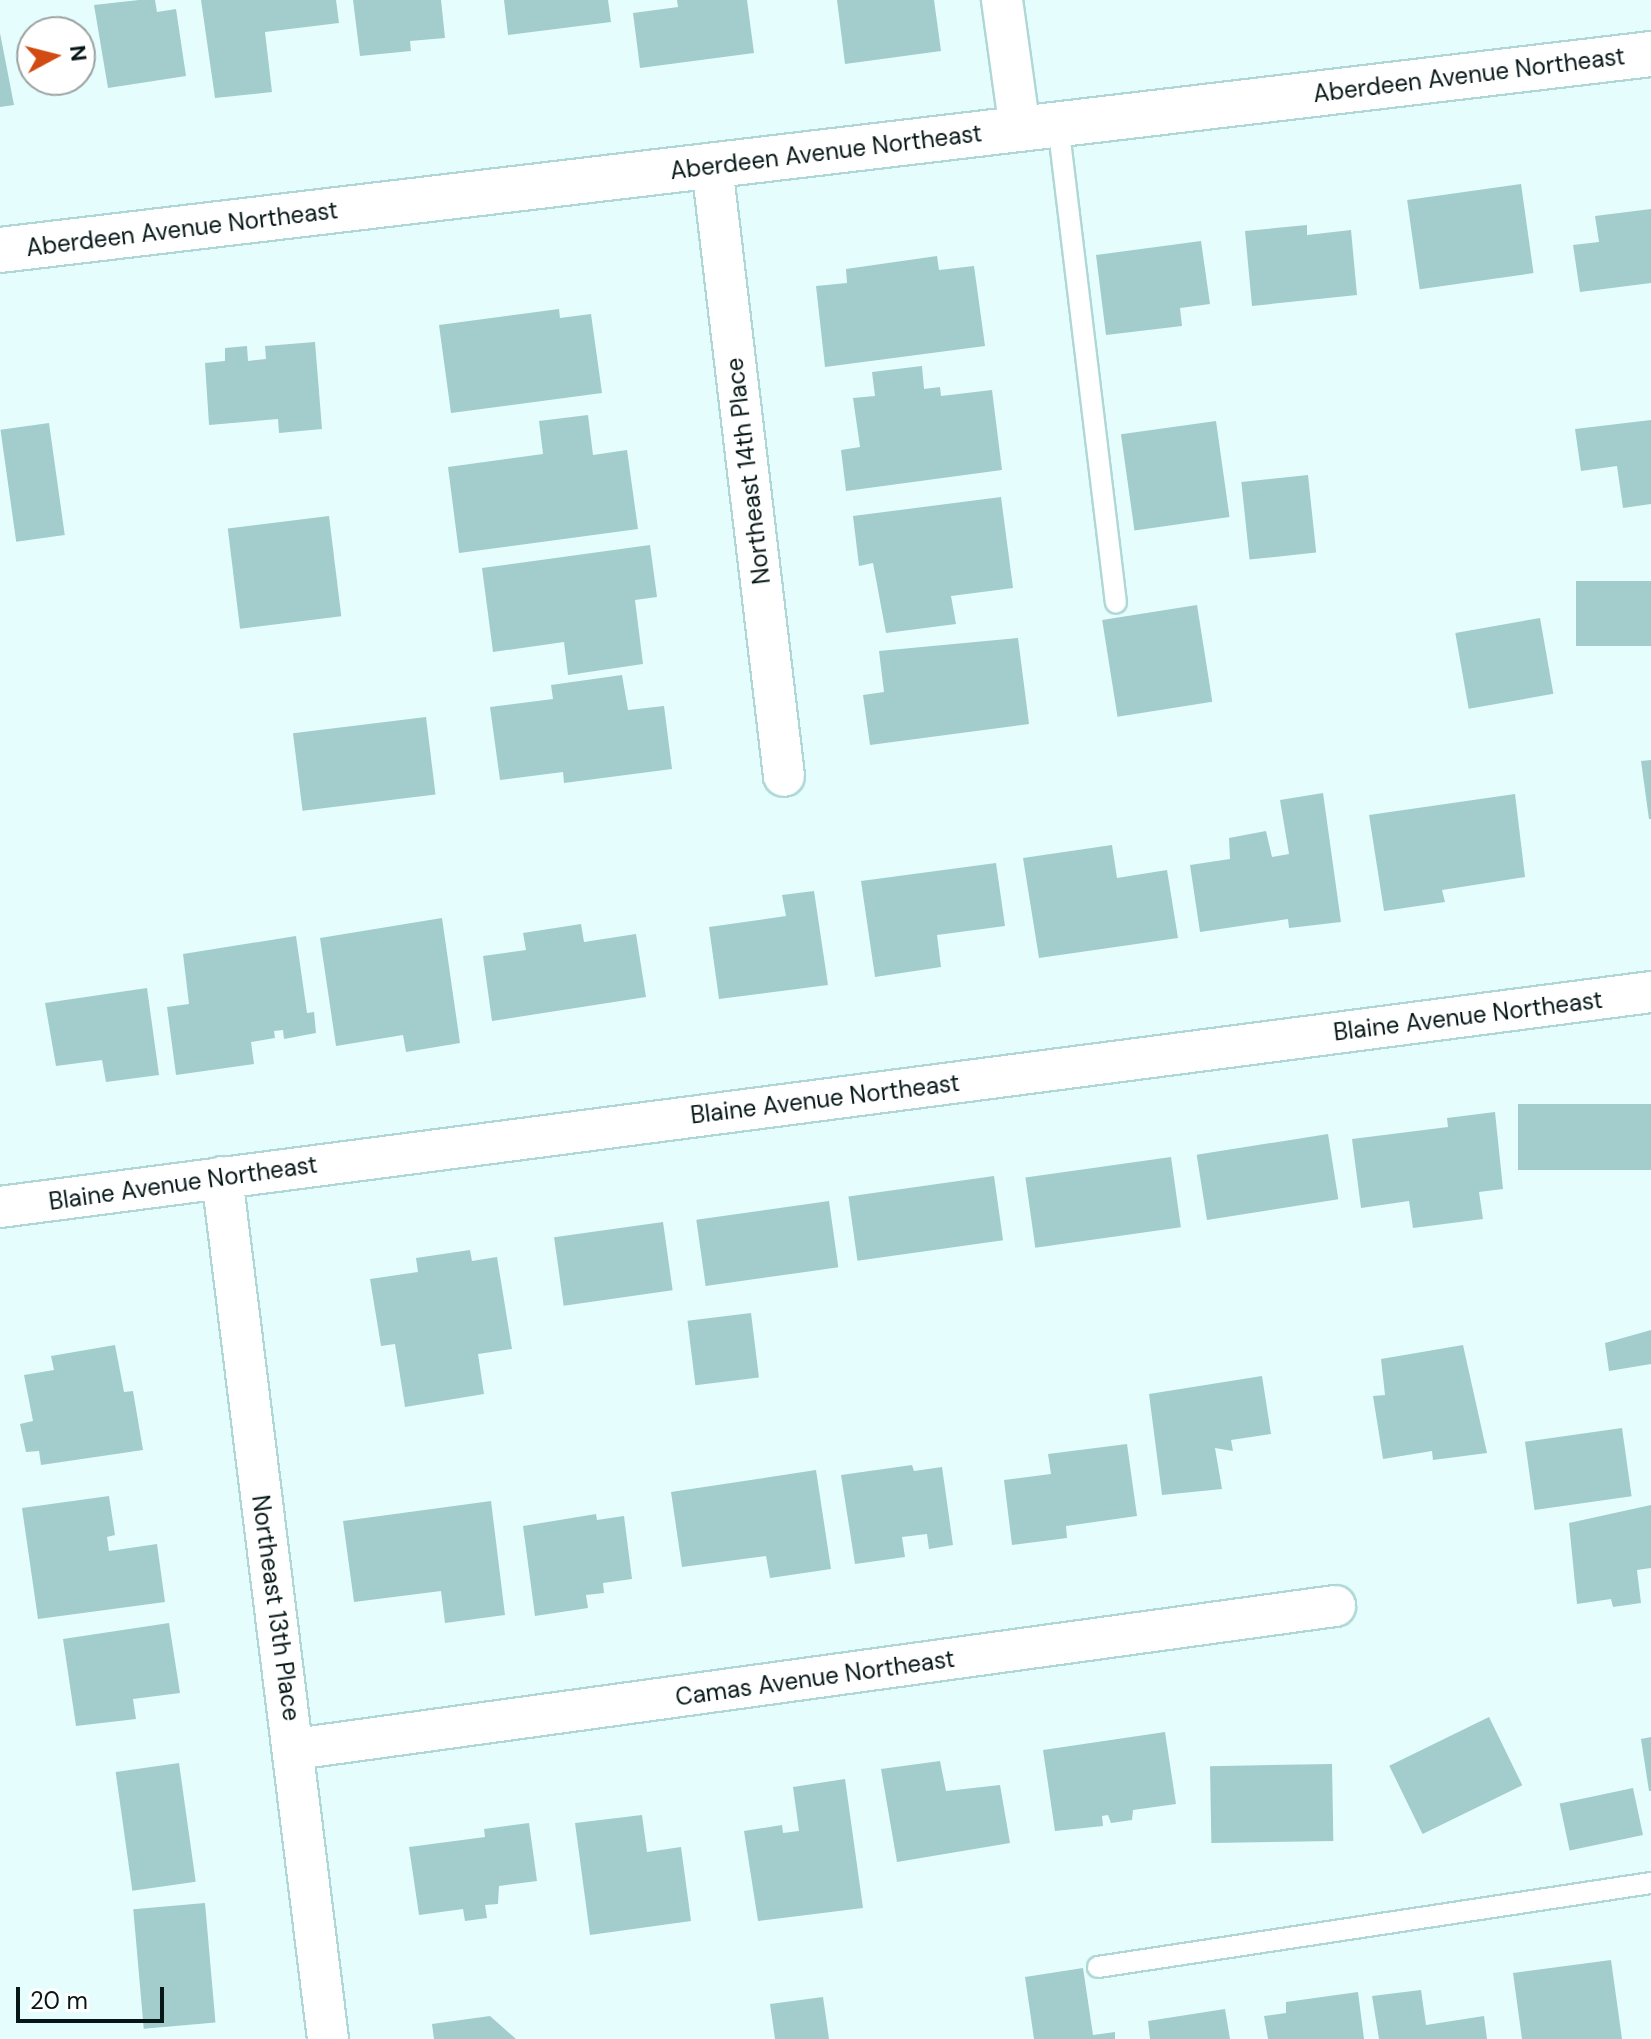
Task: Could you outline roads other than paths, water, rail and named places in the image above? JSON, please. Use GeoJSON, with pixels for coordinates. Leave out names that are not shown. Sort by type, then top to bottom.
{"type":"FeatureCollection","features":[{"type":"Feature","properties":{"kind":"street"},"geometry":{"type":"LineString","coordinates":[[1002,0],[1039,127]]}},
{"type":"Feature","properties":{"kind":"street","name":"Aberdeen Avenue Northeast"},"geometry":{"type":"LineString","coordinates":[[0,250],[1651,54]]}},
{"type":"Feature","properties":{"kind":"street","name":"Northeast 14th Place"},"geometry":{"type":"LineString","coordinates":[[712,166],[784,776]]}},
{"type":"Feature","properties":{"kind":"street","name":"Blaine Avenue Northeast"},"geometry":{"type":"LineString","coordinates":[[0,1207],[1651,992]]}},
{"type":"Feature","properties":{"kind":"street","name":"Northeast 13th Place"},"geometry":{"type":"LineString","coordinates":[[222,1177],[295,1749],[328,2039]]}},
{"type":"Feature","properties":{"kind":"street","name":"Camas Avenue Northeast"},"geometry":{"type":"LineString","coordinates":[[295,1749],[1335,1606]]}},
{"type":"Feature","properties":{"kind":"lane"},"geometry":{"type":"LineString","coordinates":[[1039,127],[1116,603]]}},
{"type":"Feature","properties":{"kind":"lane"},"geometry":{"type":"LineString","coordinates":[[1098,1967],[1651,1883]]}}]}
